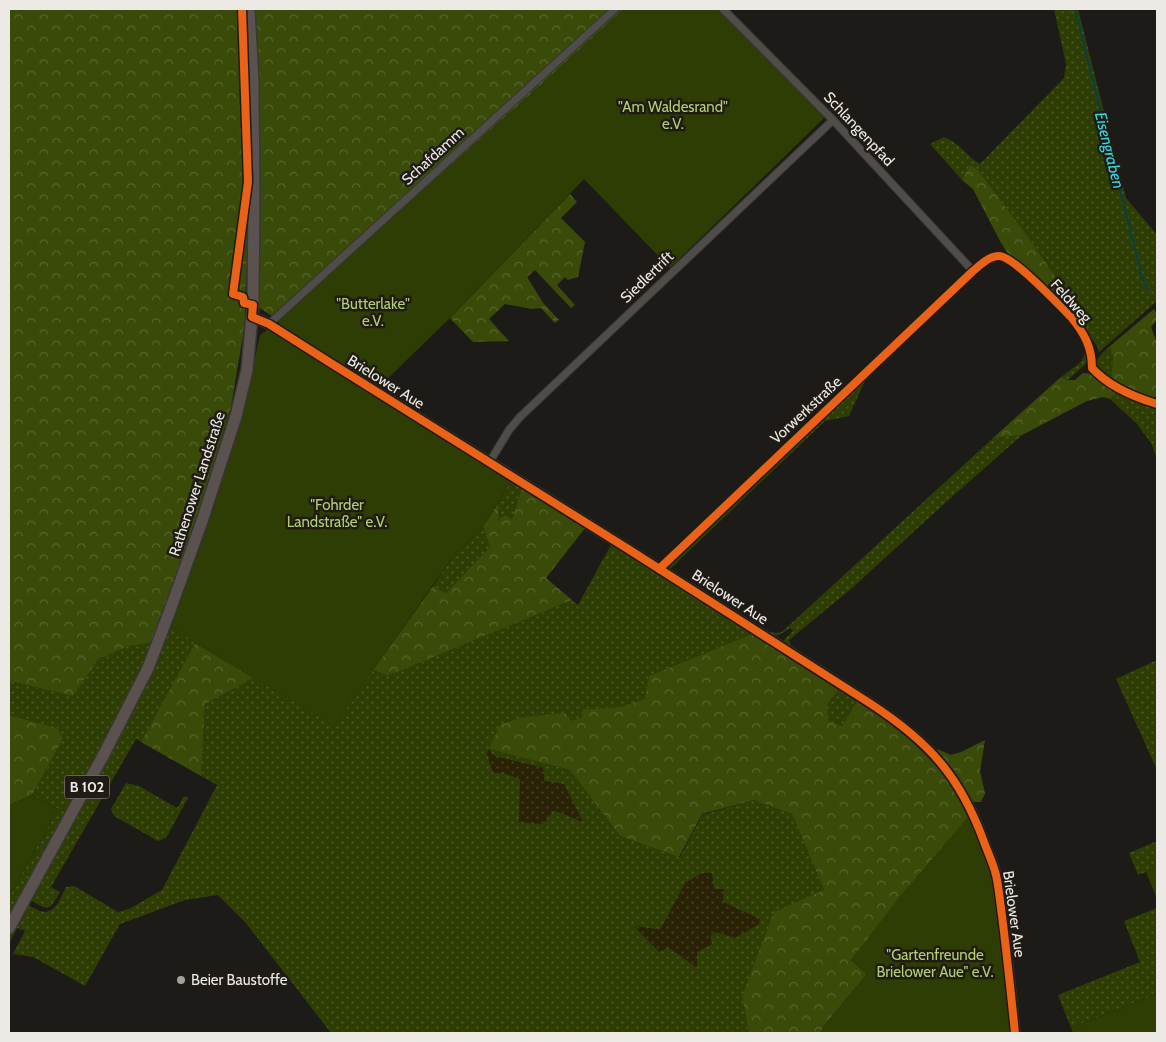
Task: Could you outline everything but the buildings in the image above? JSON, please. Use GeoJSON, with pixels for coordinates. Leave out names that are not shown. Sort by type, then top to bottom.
{"type":"FeatureCollection","features":[{"type":"Feature","properties":{"kind":"main road","name":"Rathenower Landstraße"},"geometry":{"type":"LineString","coordinates":[[9,928],[113,737],[148,668],[202,521],[236,416],[247,370],[252,317],[254,196],[250,9]]}},
{"type":"Feature","properties":{"kind":"street","name":"Schafdamm"},"geometry":{"type":"LineString","coordinates":[[269,324],[615,9]]}},
{"type":"Feature","properties":{"kind":"street","name":"Schlangenpfad"},"geometry":{"type":"LineString","coordinates":[[723,9],[832,120],[973,271]]}},
{"type":"Feature","properties":{"kind":"street","name":"Siedlertrift"},"geometry":{"type":"LineString","coordinates":[[489,463],[509,430],[520,417],[832,120]]}},
{"type":"Feature","properties":{"kind":"street","name":"Feldweg"},"geometry":{"type":"LineString","coordinates":[[973,271],[990,258],[1002,256],[1009,259],[1076,324],[1088,343],[1092,353],[1092,368],[1096,373],[1123,391],[1157,404]]}},
{"type":"Feature","properties":{"kind":"street","name":"Vorwerkstraße"},"geometry":{"type":"LineString","coordinates":[[659,569],[973,271]]}},
{"type":"Feature","properties":{"kind":"street","name":"Brielower Aue"},"geometry":{"type":"LineString","coordinates":[[252,317],[269,324],[659,569],[888,715],[923,744],[949,772],[974,815],[996,875],[1015,1033]]}},
{"type":"Feature","properties":{"kind":"green space"},"geometry":{"type":"Polygon","coordinates":[[[9,9],[243,9],[251,198],[245,323],[231,407],[196,520],[154,642],[130,646],[98,659],[73,696],[9,681],[9,9]]]}},
{"type":"Feature","properties":{"kind":"green space"},"geometry":{"type":"Polygon","coordinates":[[[253,9],[624,9],[278,320],[258,307],[253,9]]]}},
{"type":"Feature","properties":{"kind":"green space"},"geometry":{"type":"Polygon","coordinates":[[[624,9],[720,9],[822,111],[824,118],[670,268],[584,179],[450,318],[378,388],[280,326],[278,320],[624,9]]]}},
{"type":"Feature","properties":{"kind":"green space"},"geometry":{"type":"Polygon","coordinates":[[[1054,9],[1078,9],[1126,198],[1157,235],[1157,301],[1099,352],[1084,328],[1084,317],[1031,241],[977,170],[970,165],[962,180],[930,144],[944,137],[954,142],[980,164],[1064,78],[1066,64],[1054,9]]]}},
{"type":"Feature","properties":{"kind":"green space"},"geometry":{"type":"Polygon","coordinates":[[[970,165],[977,169],[1031,241],[1084,318],[1084,328],[1008,254],[973,189],[962,180],[970,165]]]}},
{"type":"Feature","properties":{"kind":"green space"},"geometry":{"type":"Polygon","coordinates":[[[570,194],[577,202],[561,218],[585,242],[578,277],[568,280],[565,277],[557,285],[575,305],[571,308],[535,270],[527,277],[544,304],[559,320],[555,323],[541,308],[532,309],[505,304],[489,319],[509,341],[473,342],[450,318],[570,194]]]}},
{"type":"Feature","properties":{"kind":"green space"},"geometry":{"type":"Polygon","coordinates":[[[985,266],[865,381],[849,416],[825,421],[668,571],[669,563],[970,277],[985,266]]]}},
{"type":"Feature","properties":{"kind":"green space"},"geometry":{"type":"Polygon","coordinates":[[[1154,309],[1157,314],[1157,320],[1151,327],[1157,343],[1157,396],[1150,399],[1111,381],[1113,357],[1110,346],[1154,309]]]}},
{"type":"Feature","properties":{"kind":"green space","name":"\"Fohrder Landstraße\" e.V."},"geometry":{"type":"Polygon","coordinates":[[[267,330],[273,331],[511,481],[483,527],[456,552],[334,726],[195,643],[172,625],[212,513],[240,423],[260,335],[267,330]]]}},
{"type":"Feature","properties":{"kind":"green space"},"geometry":{"type":"Polygon","coordinates":[[[1110,346],[1113,357],[1111,381],[1099,371],[1096,364],[1100,356],[1110,346]]]}},
{"type":"Feature","properties":{"kind":"green space"},"geometry":{"type":"Polygon","coordinates":[[[1086,350],[1090,360],[1068,380],[1061,377],[1081,362],[1086,350]]]}},
{"type":"Feature","properties":{"kind":"green space"},"geometry":{"type":"Polygon","coordinates":[[[1083,373],[1094,374],[1119,392],[1110,399],[1103,397],[1087,401],[1022,435],[993,438],[1061,377],[1075,380],[1083,373]]]}},
{"type":"Feature","properties":{"kind":"green space"},"geometry":{"type":"Polygon","coordinates":[[[1119,392],[1157,406],[1157,459],[1151,443],[1137,424],[1110,399],[1119,392]]]}},
{"type":"Feature","properties":{"kind":"green space"},"geometry":{"type":"Polygon","coordinates":[[[1022,435],[851,589],[789,640],[792,649],[783,643],[793,631],[790,628],[777,635],[771,635],[763,631],[782,632],[993,438],[1022,435]]]}},
{"type":"Feature","properties":{"kind":"green space"},"geometry":{"type":"Polygon","coordinates":[[[511,481],[522,487],[512,519],[505,515],[498,522],[498,503],[511,481]]]}},
{"type":"Feature","properties":{"kind":"green space"},"geometry":{"type":"Polygon","coordinates":[[[522,487],[586,527],[546,578],[572,600],[388,676],[373,670],[433,586],[446,593],[490,547],[483,527],[498,503],[498,521],[505,515],[512,519],[522,487]]]}},
{"type":"Feature","properties":{"kind":"green space"},"geometry":{"type":"Polygon","coordinates":[[[483,527],[490,547],[446,593],[433,586],[456,552],[483,527]]]}},
{"type":"Feature","properties":{"kind":"green space"},"geometry":{"type":"Polygon","coordinates":[[[612,543],[754,633],[649,676],[646,699],[620,707],[583,709],[581,718],[489,749],[570,770],[620,836],[680,857],[702,815],[754,800],[792,814],[824,890],[742,997],[749,1033],[331,1033],[245,922],[218,895],[185,900],[120,924],[85,986],[33,957],[13,954],[25,931],[17,928],[9,944],[9,937],[26,904],[40,911],[50,911],[57,905],[66,887],[74,886],[118,912],[129,909],[162,890],[217,785],[201,776],[205,704],[254,678],[334,725],[373,670],[388,676],[572,600],[578,605],[612,543]],[[489,750],[504,773],[520,779],[554,810],[582,821],[544,781],[543,768],[494,756],[489,750]],[[758,924],[660,930],[635,926],[697,967],[697,952],[711,944],[710,936],[716,932],[758,924]]]}},
{"type":"Feature","properties":{"kind":"green space"},"geometry":{"type":"Polygon","coordinates":[[[172,625],[195,643],[141,742],[136,739],[51,887],[60,892],[57,898],[49,907],[43,907],[32,901],[30,896],[114,746],[172,625]]]}},
{"type":"Feature","properties":{"kind":"green space"},"geometry":{"type":"Polygon","coordinates":[[[754,633],[840,688],[827,704],[828,721],[842,726],[858,699],[908,734],[942,768],[971,816],[851,960],[867,974],[823,1027],[821,1033],[749,1033],[742,997],[774,912],[824,890],[792,814],[754,800],[702,814],[679,857],[620,836],[570,770],[489,749],[500,725],[520,718],[565,713],[571,721],[581,718],[583,709],[620,707],[645,699],[649,676],[754,633]]]}},
{"type":"Feature","properties":{"kind":"green space"},"geometry":{"type":"Polygon","coordinates":[[[154,642],[144,666],[89,773],[9,920],[9,897],[58,809],[32,795],[63,739],[58,728],[9,715],[9,681],[73,696],[97,659],[130,646],[154,642]]]}},
{"type":"Feature","properties":{"kind":"green space"},"geometry":{"type":"Polygon","coordinates":[[[195,643],[254,678],[205,704],[201,776],[141,742],[195,643]]]}},
{"type":"Feature","properties":{"kind":"green space"},"geometry":{"type":"Polygon","coordinates":[[[1157,660],[1157,770],[1116,679],[1157,660]]]}},
{"type":"Feature","properties":{"kind":"green space"},"geometry":{"type":"Polygon","coordinates":[[[840,688],[858,699],[842,726],[827,721],[827,704],[840,688]]]}},
{"type":"Feature","properties":{"kind":"green space"},"geometry":{"type":"Polygon","coordinates":[[[9,715],[58,728],[63,739],[32,795],[9,805],[9,715]]]}},
{"type":"Feature","properties":{"kind":"green space"},"geometry":{"type":"Polygon","coordinates":[[[985,740],[980,771],[985,793],[981,802],[972,802],[962,785],[940,757],[937,749],[951,755],[985,740]]]}},
{"type":"Feature","properties":{"kind":"green space"},"geometry":{"type":"Polygon","coordinates":[[[126,783],[139,786],[177,808],[184,796],[188,798],[166,838],[158,841],[114,816],[111,809],[126,783]]]}},
{"type":"Feature","properties":{"kind":"green space"},"geometry":{"type":"Polygon","coordinates":[[[32,795],[58,809],[9,897],[9,805],[32,795]]]}},
{"type":"Feature","properties":{"kind":"green space","name":"\"Gartenfreunde Brielower Aue\" e.V."},"geometry":{"type":"Polygon","coordinates":[[[971,816],[991,869],[1012,1033],[821,1033],[823,1027],[867,974],[851,960],[901,895],[968,817],[971,816]]]}},
{"type":"Feature","properties":{"kind":"green space"},"geometry":{"type":"Polygon","coordinates":[[[1157,841],[1157,868],[1138,875],[1129,853],[1157,841]]]}},
{"type":"Feature","properties":{"kind":"green space"},"geometry":{"type":"Polygon","coordinates":[[[1157,868],[1157,899],[1146,872],[1157,868]]]}},
{"type":"Feature","properties":{"kind":"green space"},"geometry":{"type":"Polygon","coordinates":[[[1157,908],[1157,994],[1071,1028],[1058,995],[1140,962],[1124,921],[1157,908]]]}},
{"type":"Feature","properties":{"kind":"green space"},"geometry":{"type":"Polygon","coordinates":[[[1157,994],[1157,1033],[1073,1033],[1071,1028],[1157,994]]]}},
{"type":"Feature","properties":{"kind":"sand"},"geometry":{"type":"Polygon","coordinates":[[[489,749],[494,756],[543,768],[544,781],[564,784],[583,822],[554,810],[543,824],[519,822],[520,779],[504,773],[493,773],[487,754],[489,749]]]}},
{"type":"Feature","properties":{"kind":"sand"},"geometry":{"type":"Polygon","coordinates":[[[702,873],[712,873],[714,889],[724,889],[723,902],[760,919],[759,924],[735,938],[716,932],[710,935],[712,944],[697,952],[697,968],[669,947],[659,952],[634,926],[660,930],[685,883],[702,873]]]}},
{"type":"Feature","properties":{"kind":"waterway","name":"Eisengraben"},"geometry":{"type":"LineString","coordinates":[[1075,9],[1143,281],[1148,289]]}},
{"type":"Feature","properties":{"kind":"cycle path"},"geometry":{"type":"LineString","coordinates":[[242,9],[248,182],[233,294],[243,297],[244,303],[253,305],[252,317],[269,324],[871,704],[910,732],[926,747],[953,779],[964,798],[975,819],[995,871],[999,890],[1015,1033]]}},
{"type":"Feature","properties":{"kind":"cycle path"},"geometry":{"type":"LineString","coordinates":[[659,569],[973,271],[992,258],[999,256],[1006,258],[1025,272],[1071,317],[1080,329],[1091,353],[1092,368],[1099,375],[1122,390],[1157,404]]}},
{"type":"Feature","properties":{"kind":"place","name":"Beier Baustoffe"},"geometry":{"type":"Point","coordinates":[181,980]}},
{"type":"Feature","properties":{"kind":"park label","name":"\"Am Waldesrand\" e.V."},"geometry":{"type":"Point","coordinates":[673,116]}},
{"type":"Feature","properties":{"kind":"park label","name":"\"Butterlake\" e.V."},"geometry":{"type":"Point","coordinates":[373,312]}}]}
